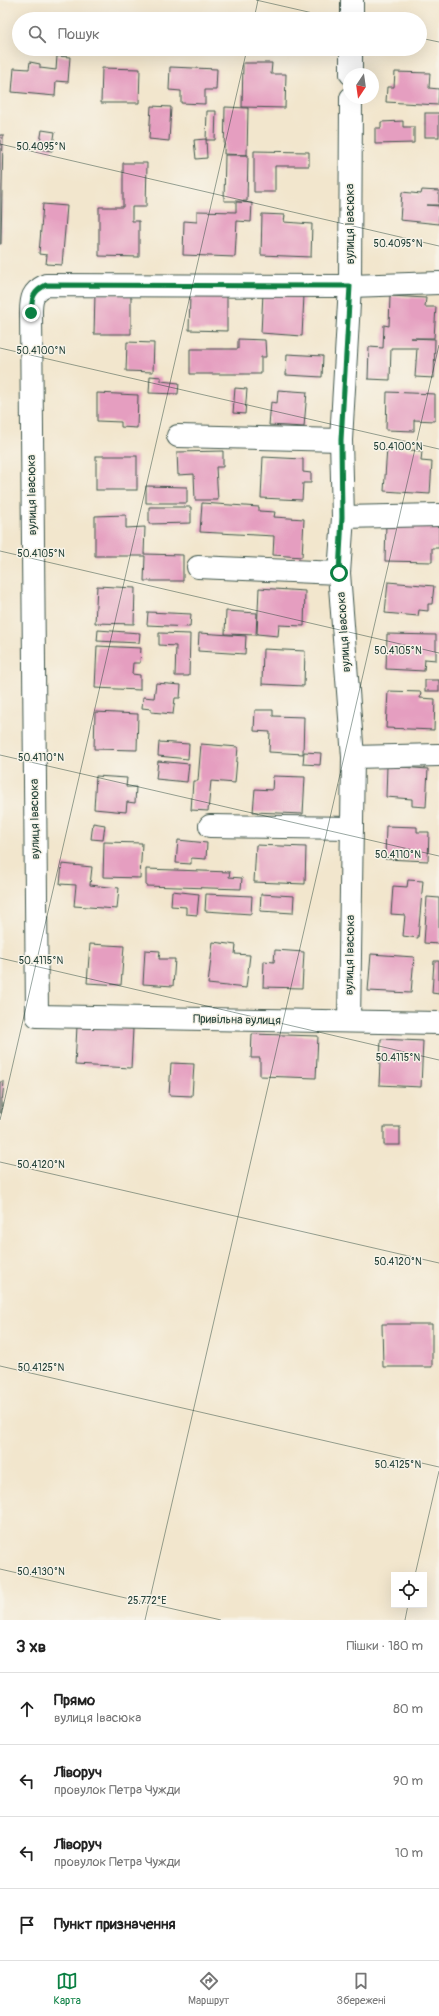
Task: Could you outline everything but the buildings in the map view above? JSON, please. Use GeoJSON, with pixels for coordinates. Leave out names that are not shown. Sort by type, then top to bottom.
{"type":"FeatureCollection","features":[{"type":"Feature","properties":{"kind":"street"},"geometry":{"type":"LineString","coordinates":[[352,0],[352,12]]}},
{"type":"Feature","properties":{"kind":"street"},"geometry":{"type":"LineString","coordinates":[[351,56],[351,68]]}},
{"type":"Feature","properties":{"kind":"street","name":"вулиця Івасюка"},"geometry":{"type":"LineString","coordinates":[[349,1022],[353,757],[339,573],[342,517],[341,440],[350,286],[351,104]]}},
{"type":"Feature","properties":{"kind":"street","name":"вулиця Івасюка"},"geometry":{"type":"LineString","coordinates":[[37,1014],[31,300],[37,290],[46,285],[350,286],[439,283]]}},
{"type":"Feature","properties":{"kind":"street"},"geometry":{"type":"LineString","coordinates":[[178,436],[341,440]]}},
{"type":"Feature","properties":{"kind":"street"},"geometry":{"type":"LineString","coordinates":[[342,517],[439,515]]}},
{"type":"Feature","properties":{"kind":"street"},"geometry":{"type":"LineString","coordinates":[[198,567],[339,573]]}},
{"type":"Feature","properties":{"kind":"street"},"geometry":{"type":"LineString","coordinates":[[353,757],[439,755]]}},
{"type":"Feature","properties":{"kind":"street"},"geometry":{"type":"LineString","coordinates":[[210,826],[352,828]]}},
{"type":"Feature","properties":{"kind":"street","name":"Привільна вулиця"},"geometry":{"type":"LineString","coordinates":[[37,1014],[40,1018],[439,1023]]}},
{"type":"Feature","properties":{"kind":"route"},"geometry":{"type":"LineString","coordinates":[[31,313],[31,300],[37,290],[46,285],[350,286],[341,440],[342,517],[339,573]]}}]}
